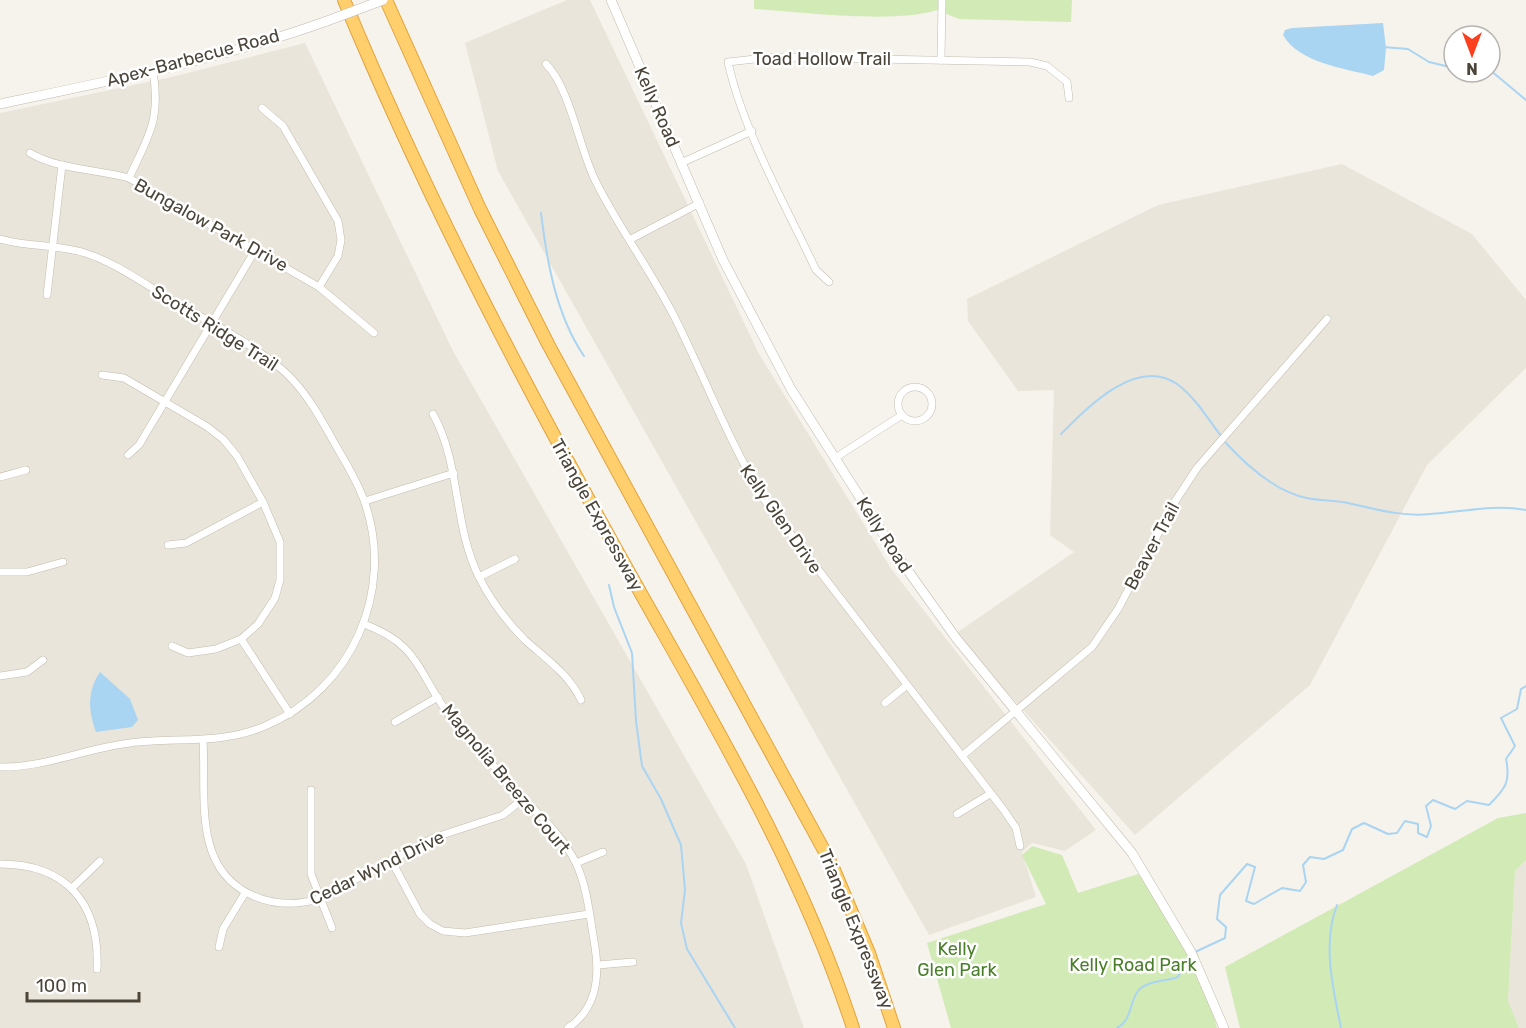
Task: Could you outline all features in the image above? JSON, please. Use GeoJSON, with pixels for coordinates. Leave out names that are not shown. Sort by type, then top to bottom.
{"type":"FeatureCollection","features":[{"type":"Feature","properties":{"kind":"highway","name":"Triangle Expressway"},"geometry":{"type":"LineString","coordinates":[[344,0],[412,156],[503,343],[761,813],[819,932],[853,1028]]}},
{"type":"Feature","properties":{"kind":"highway","name":"Triangle Expressway"},"geometry":{"type":"LineString","coordinates":[[385,0],[444,134],[516,282],[573,392],[793,789],[832,865],[854,917],[894,1028]]}},
{"type":"Feature","properties":{"kind":"street","name":"Apex-Barbecue Road"},"geometry":{"type":"LineString","coordinates":[[0,104],[153,71],[271,39],[385,0]]}},
{"type":"Feature","properties":{"kind":"street","name":"Kelly Road"},"geometry":{"type":"LineString","coordinates":[[611,0],[723,260],[762,338],[896,554],[956,638],[1123,840],[1150,881],[1211,995],[1224,1028]]}},
{"type":"Feature","properties":{"kind":"street"},"geometry":{"type":"LineString","coordinates":[[941,60],[942,0]]}},
{"type":"Feature","properties":{"kind":"street","name":"Toad Hollow Trail"},"geometry":{"type":"LineString","coordinates":[[829,282],[821,278],[816,270],[752,131],[736,93],[728,62],[772,57],[1030,62],[1047,66],[1066,82],[1069,98]]}},
{"type":"Feature","properties":{"kind":"street","name":"Kelly Glen Drive"},"geometry":{"type":"LineString","coordinates":[[546,64],[556,74],[597,184],[678,322],[734,446],[763,498],[1016,828],[1020,846]]}},
{"type":"Feature","properties":{"kind":"street"},"geometry":{"type":"LineString","coordinates":[[129,178],[156,118],[157,96],[153,71]]}},
{"type":"Feature","properties":{"kind":"street"},"geometry":{"type":"LineString","coordinates":[[262,108],[283,126],[338,221],[340,240],[338,256],[319,286]]}},
{"type":"Feature","properties":{"kind":"street"},"geometry":{"type":"LineString","coordinates":[[681,163],[752,131]]}},
{"type":"Feature","properties":{"kind":"street","name":"Bungalow Park Drive"},"geometry":{"type":"LineString","coordinates":[[30,153],[44,162],[103,171],[129,178],[319,286],[374,333]]}},
{"type":"Feature","properties":{"kind":"street"},"geometry":{"type":"LineString","coordinates":[[47,295],[62,165]]}},
{"type":"Feature","properties":{"kind":"street"},"geometry":{"type":"LineString","coordinates":[[631,239],[700,203]]}},
{"type":"Feature","properties":{"kind":"street","name":"Scotts Ridge Trail"},"geometry":{"type":"LineString","coordinates":[[0,239],[83,252],[112,264],[268,358],[294,382],[316,410],[365,501],[372,528],[375,560],[373,590],[364,624],[346,659],[326,686],[290,714],[249,733],[203,740],[133,742],[31,765],[0,768]]}},
{"type":"Feature","properties":{"kind":"street"},"geometry":{"type":"LineString","coordinates":[[128,455],[139,445],[256,249]]}},
{"type":"Feature","properties":{"kind":"street","name":"Beaver Trail"},"geometry":{"type":"LineString","coordinates":[[962,756],[1092,647],[1118,609],[1177,498],[1197,468],[1327,319]]}},
{"type":"Feature","properties":{"kind":"street"},"geometry":{"type":"LineString","coordinates":[[102,375],[124,378],[223,440],[237,456],[263,502],[280,542],[281,574],[269,609],[258,624],[241,639],[204,652],[188,653],[172,646]]}},
{"type":"Feature","properties":{"kind":"street"},"geometry":{"type":"LineString","coordinates":[[918,387],[928,393],[932,403],[926,417],[916,421],[902,415],[898,404],[907,389],[918,387]]}},
{"type":"Feature","properties":{"kind":"street"},"geometry":{"type":"LineString","coordinates":[[432,414],[442,431],[454,473],[462,529],[479,576],[505,619],[570,681],[581,700]]}},
{"type":"Feature","properties":{"kind":"street"},"geometry":{"type":"LineString","coordinates":[[835,458],[902,415]]}},
{"type":"Feature","properties":{"kind":"street"},"geometry":{"type":"LineString","coordinates":[[0,477],[26,470]]}},
{"type":"Feature","properties":{"kind":"street"},"geometry":{"type":"LineString","coordinates":[[365,501],[454,473]]}},
{"type":"Feature","properties":{"kind":"street"},"geometry":{"type":"LineString","coordinates":[[168,545],[186,543],[263,502]]}},
{"type":"Feature","properties":{"kind":"street"},"geometry":{"type":"LineString","coordinates":[[479,576],[515,559]]}},
{"type":"Feature","properties":{"kind":"street"},"geometry":{"type":"LineString","coordinates":[[0,572],[27,572],[63,562]]}},
{"type":"Feature","properties":{"kind":"street","name":"Magnolia Breeze Court"},"geometry":{"type":"LineString","coordinates":[[364,624],[394,637],[406,647],[455,722],[556,833],[576,863],[585,888],[598,965],[596,990],[591,1002],[579,1020],[568,1028]]}},
{"type":"Feature","properties":{"kind":"street"},"geometry":{"type":"LineString","coordinates":[[241,639],[290,714]]}},
{"type":"Feature","properties":{"kind":"street"},"geometry":{"type":"LineString","coordinates":[[0,676],[27,672],[43,660]]}},
{"type":"Feature","properties":{"kind":"street"},"geometry":{"type":"LineString","coordinates":[[885,703],[906,686]]}},
{"type":"Feature","properties":{"kind":"street"},"geometry":{"type":"LineString","coordinates":[[395,722],[438,697]]}},
{"type":"Feature","properties":{"kind":"street","name":"Cedar Wynd Drive"},"geometry":{"type":"LineString","coordinates":[[203,740],[209,842],[219,866],[246,893],[277,904],[301,904],[318,899],[433,838],[503,815],[524,798]]}},
{"type":"Feature","properties":{"kind":"street"},"geometry":{"type":"LineString","coordinates":[[311,790],[310,866],[318,899],[332,928]]}},
{"type":"Feature","properties":{"kind":"street"},"geometry":{"type":"LineString","coordinates":[[957,814],[990,794]]}},
{"type":"Feature","properties":{"kind":"street"},"geometry":{"type":"LineString","coordinates":[[576,863],[603,852]]}},
{"type":"Feature","properties":{"kind":"street"},"geometry":{"type":"LineString","coordinates":[[391,860],[420,914],[430,924],[443,931],[465,933],[589,914]]}},
{"type":"Feature","properties":{"kind":"street"},"geometry":{"type":"LineString","coordinates":[[73,887],[100,861]]}},
{"type":"Feature","properties":{"kind":"street"},"geometry":{"type":"LineString","coordinates":[[0,864],[39,868],[73,887],[86,908],[93,928],[98,949],[97,969]]}},
{"type":"Feature","properties":{"kind":"street"},"geometry":{"type":"LineString","coordinates":[[219,947],[222,929],[246,893]]}},
{"type":"Feature","properties":{"kind":"street"},"geometry":{"type":"LineString","coordinates":[[598,965],[633,962]]}},
{"type":"Feature","properties":{"kind":"shaded area"},"geometry":{"type":"Polygon","coordinates":[[[567,0],[590,0],[759,354],[892,570],[1096,830],[1065,851],[1032,843],[1022,852],[1036,897],[929,935],[498,171],[465,43],[567,0]]]}},
{"type":"Feature","properties":{"kind":"shaded area"},"geometry":{"type":"Polygon","coordinates":[[[305,43],[453,351],[746,864],[804,1028],[0,1028],[0,113],[172,77],[305,43]]]}},
{"type":"Feature","properties":{"kind":"shaded area"},"geometry":{"type":"Polygon","coordinates":[[[1342,164],[1472,234],[1526,300],[1526,368],[1427,465],[1310,685],[1135,835],[955,634],[1074,552],[1050,535],[1054,390],[1018,391],[968,321],[967,299],[1158,205],[1342,164]]]}},
{"type":"Feature","properties":{"kind":"shaded area"},"geometry":{"type":"Polygon","coordinates":[[[1526,860],[1526,1028],[1519,1028],[1508,1002],[1515,871],[1526,860]]]}},
{"type":"Feature","properties":{"kind":"green space"},"geometry":{"type":"Polygon","coordinates":[[[754,0],[1072,0],[1071,22],[959,19],[937,10],[919,14],[873,17],[822,14],[754,9],[754,0]]]}},
{"type":"Feature","properties":{"kind":"green space"},"geometry":{"type":"Polygon","coordinates":[[[1526,813],[1526,860],[1515,871],[1508,1001],[1519,1028],[1240,1028],[1225,967],[1498,818],[1526,813]]]}},
{"type":"Feature","properties":{"kind":"green space","name":"Kelly Road Park"},"geometry":{"type":"Polygon","coordinates":[[[1032,846],[1062,855],[1078,893],[1138,874],[1177,920],[1198,954],[1217,1028],[951,1028],[927,943],[1046,904],[1022,855],[1032,846]]]}},
{"type":"Feature","properties":{"kind":"water"},"geometry":{"type":"Polygon","coordinates":[[[1383,23],[1386,48],[1384,70],[1373,76],[1311,58],[1290,44],[1283,35],[1285,30],[1292,28],[1383,23]]]}},
{"type":"Feature","properties":{"kind":"water"},"geometry":{"type":"Polygon","coordinates":[[[100,672],[130,699],[138,720],[132,727],[96,732],[91,716],[90,701],[93,686],[100,672]]]}},
{"type":"Feature","properties":{"kind":"waterway"},"geometry":{"type":"LineString","coordinates":[[1383,47],[1408,49],[1429,62],[1442,65]]}},
{"type":"Feature","properties":{"kind":"waterway"},"geometry":{"type":"LineString","coordinates":[[1502,80],[1526,100]]}},
{"type":"Feature","properties":{"kind":"waterway"},"geometry":{"type":"LineString","coordinates":[[541,213],[554,288],[566,323],[584,356]]}},
{"type":"Feature","properties":{"kind":"waterway"},"geometry":{"type":"LineString","coordinates":[[1061,434],[1098,399],[1129,381],[1145,376],[1161,377],[1184,389],[1221,436]]}},
{"type":"Feature","properties":{"kind":"waterway"},"geometry":{"type":"LineString","coordinates":[[1224,441],[1262,476],[1284,490],[1307,498],[1409,514],[1490,508],[1526,510]]}},
{"type":"Feature","properties":{"kind":"waterway"},"geometry":{"type":"LineString","coordinates":[[609,585],[614,607],[632,653],[636,721],[642,766],[661,799],[681,845],[685,890],[681,923],[687,949],[735,1028]]}},
{"type":"Feature","properties":{"kind":"waterway"},"geometry":{"type":"LineString","coordinates":[[1193,953],[1225,938],[1226,927],[1217,919],[1220,895],[1247,864],[1255,867],[1246,901],[1254,904],[1282,888],[1300,891],[1306,882],[1303,865],[1310,857],[1324,859],[1343,850],[1352,829],[1364,823],[1388,834],[1397,833],[1405,821],[1418,824],[1418,833],[1427,837],[1431,826],[1426,806],[1433,800],[1455,809],[1467,801],[1489,805],[1505,785],[1508,774],[1506,759],[1515,746],[1501,718],[1517,709],[1521,689],[1526,686]]}},
{"type":"Feature","properties":{"kind":"waterway"},"geometry":{"type":"LineString","coordinates":[[1337,905],[1330,935],[1330,966],[1341,1028]]}},
{"type":"Feature","properties":{"kind":"waterway"},"geometry":{"type":"LineString","coordinates":[[1117,1028],[1128,1016],[1138,991],[1151,983],[1178,977],[1187,958]]}},
{"type":"Feature","properties":{"kind":"park label","name":"Kelly Glen Park"},"geometry":{"type":"Point","coordinates":[957,959]}}]}
